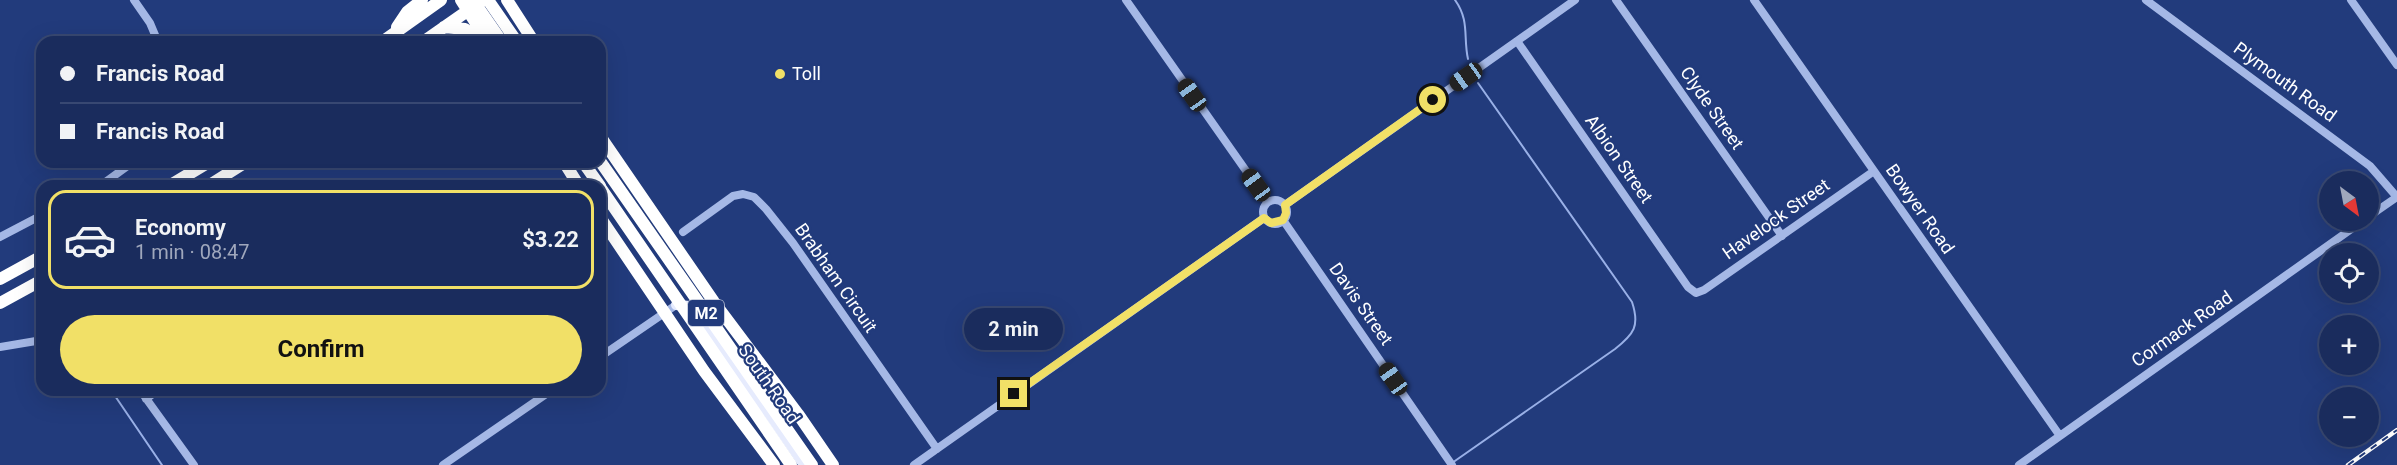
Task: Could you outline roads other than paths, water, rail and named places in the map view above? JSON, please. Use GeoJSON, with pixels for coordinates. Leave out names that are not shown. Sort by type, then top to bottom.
{"type":"FeatureCollection","features":[{"type":"Feature","properties":{"kind":"highway"},"geometry":{"type":"LineString","coordinates":[[389,36],[407,12],[422,0]]}},
{"type":"Feature","properties":{"kind":"highway"},"geometry":{"type":"LineString","coordinates":[[391,36],[441,0]]}},
{"type":"Feature","properties":{"kind":"highway"},"geometry":{"type":"LineString","coordinates":[[431,36],[444,27],[467,3],[483,0]]}},
{"type":"Feature","properties":{"kind":"highway"},"geometry":{"type":"LineString","coordinates":[[488,0],[514,36]]}},
{"type":"Feature","properties":{"kind":"highway"},"geometry":{"type":"LineString","coordinates":[[507,0],[530,36]]}},
{"type":"Feature","properties":{"kind":"highway"},"geometry":{"type":"LineString","coordinates":[[515,0],[521,23]]}},
{"type":"Feature","properties":{"kind":"highway"},"geometry":{"type":"LineString","coordinates":[[467,3],[484,36]]}},
{"type":"Feature","properties":{"kind":"highway"},"geometry":{"type":"LineString","coordinates":[[467,3],[497,36]]}},
{"type":"Feature","properties":{"kind":"highway"},"geometry":{"type":"LineString","coordinates":[[444,27],[465,29],[474,36]]}},
{"type":"Feature","properties":{"kind":"highway"},"geometry":{"type":"LineString","coordinates":[[606,145],[714,302],[798,414],[833,465]]}},
{"type":"Feature","properties":{"kind":"highway"},"geometry":{"type":"LineString","coordinates":[[179,180],[199,168]]}},
{"type":"Feature","properties":{"kind":"highway"},"geometry":{"type":"LineString","coordinates":[[218,180],[236,168]]}},
{"type":"Feature","properties":{"kind":"highway","name":"M2"},"geometry":{"type":"LineString","coordinates":[[605,168],[812,465]]}},
{"type":"Feature","properties":{"kind":"highway","name":"M2"},"geometry":{"type":"LineString","coordinates":[[606,195],[791,465]]}},
{"type":"Feature","properties":{"kind":"highway"},"geometry":{"type":"LineString","coordinates":[[606,226],[704,371],[774,465]]}},
{"type":"Feature","properties":{"kind":"highway"},"geometry":{"type":"LineString","coordinates":[[0,279],[36,259]]}},
{"type":"Feature","properties":{"kind":"highway"},"geometry":{"type":"LineString","coordinates":[[0,303],[36,283]]}},
{"type":"Feature","properties":{"kind":"main road","name":"South Road"},"geometry":{"type":"LineString","coordinates":[[676,305],[690,306],[698,314],[804,465]]}},
{"type":"Feature","properties":{"kind":"street"},"geometry":{"type":"LineString","coordinates":[[134,0],[150,23],[155,36]]}},
{"type":"Feature","properties":{"kind":"street"},"geometry":{"type":"LineString","coordinates":[[1126,0],[1268,202]]}},
{"type":"Feature","properties":{"kind":"street"},"geometry":{"type":"LineString","coordinates":[[1285,205],[1575,0]]}},
{"type":"Feature","properties":{"kind":"street","name":"Clyde Street"},"geometry":{"type":"LineString","coordinates":[[1616,0],[1782,236]]}},
{"type":"Feature","properties":{"kind":"street","name":"Bowyer Road"},"geometry":{"type":"LineString","coordinates":[[1754,0],[2060,436]]}},
{"type":"Feature","properties":{"kind":"street","name":"Plymouth Road"},"geometry":{"type":"LineString","coordinates":[[2146,0],[2370,166],[2397,197]]}},
{"type":"Feature","properties":{"kind":"street"},"geometry":{"type":"LineString","coordinates":[[2351,0],[2397,65]]}},
{"type":"Feature","properties":{"kind":"street","name":"Albion Street"},"geometry":{"type":"LineString","coordinates":[[1517,41],[1688,287],[1696,293]]}},
{"type":"Feature","properties":{"kind":"street"},"geometry":{"type":"LineString","coordinates":[[108,180],[125,168]]}},
{"type":"Feature","properties":{"kind":"street","name":"Havelock Street"},"geometry":{"type":"LineString","coordinates":[[1696,293],[1704,290],[1874,171]]}},
{"type":"Feature","properties":{"kind":"street","name":"Brabham Circuit"},"geometry":{"type":"LineString","coordinates":[[683,232],[733,196],[743,194],[754,197],[793,243],[937,449]]}},
{"type":"Feature","properties":{"kind":"street"},"geometry":{"type":"LineString","coordinates":[[2379,209],[2397,197]]}},
{"type":"Feature","properties":{"kind":"street"},"geometry":{"type":"LineString","coordinates":[[1279,200],[1285,205],[1286,213],[1283,220],[1271,223],[1264,218],[1263,207],[1268,202],[1279,200]]}},
{"type":"Feature","properties":{"kind":"street"},"geometry":{"type":"LineString","coordinates":[[0,237],[36,218]]}},
{"type":"Feature","properties":{"kind":"street"},"geometry":{"type":"LineString","coordinates":[[914,465],[1264,218]]}},
{"type":"Feature","properties":{"kind":"street","name":"Davis Street"},"geometry":{"type":"LineString","coordinates":[[1283,220],[1452,465]]}},
{"type":"Feature","properties":{"kind":"street"},"geometry":{"type":"LineString","coordinates":[[663,226],[683,232],[679,241],[679,249]]}},
{"type":"Feature","properties":{"kind":"street","name":"Cormack Road"},"geometry":{"type":"LineString","coordinates":[[2019,465],[2349,231]]}},
{"type":"Feature","properties":{"kind":"street"},"geometry":{"type":"LineString","coordinates":[[606,353],[676,305]]}},
{"type":"Feature","properties":{"kind":"street"},"geometry":{"type":"LineString","coordinates":[[0,346],[36,341]]}},
{"type":"Feature","properties":{"kind":"street"},"geometry":{"type":"LineString","coordinates":[[144,396],[194,465]]}},
{"type":"Feature","properties":{"kind":"street"},"geometry":{"type":"LineString","coordinates":[[146,399],[150,396]]}},
{"type":"Feature","properties":{"kind":"street"},"geometry":{"type":"LineString","coordinates":[[443,465],[543,396]]}},
{"type":"Feature","properties":{"kind":"waterway"},"geometry":{"type":"LineString","coordinates":[[1455,0],[1463,15],[1468,59]]}},
{"type":"Feature","properties":{"kind":"waterway"},"geometry":{"type":"LineString","coordinates":[[1452,463],[1615,349],[1631,334],[1635,323],[1632,302],[1478,83]]}},
{"type":"Feature","properties":{"kind":"waterway"},"geometry":{"type":"LineString","coordinates":[[115,396],[162,465]]}},
{"type":"Feature","properties":{"kind":"railway"},"geometry":{"type":"LineString","coordinates":[[2348,465],[2397,430]]}},
{"type":"Feature","properties":{"kind":"place","name":"Toll"},"geometry":{"type":"Point","coordinates":[780,74]}}]}
